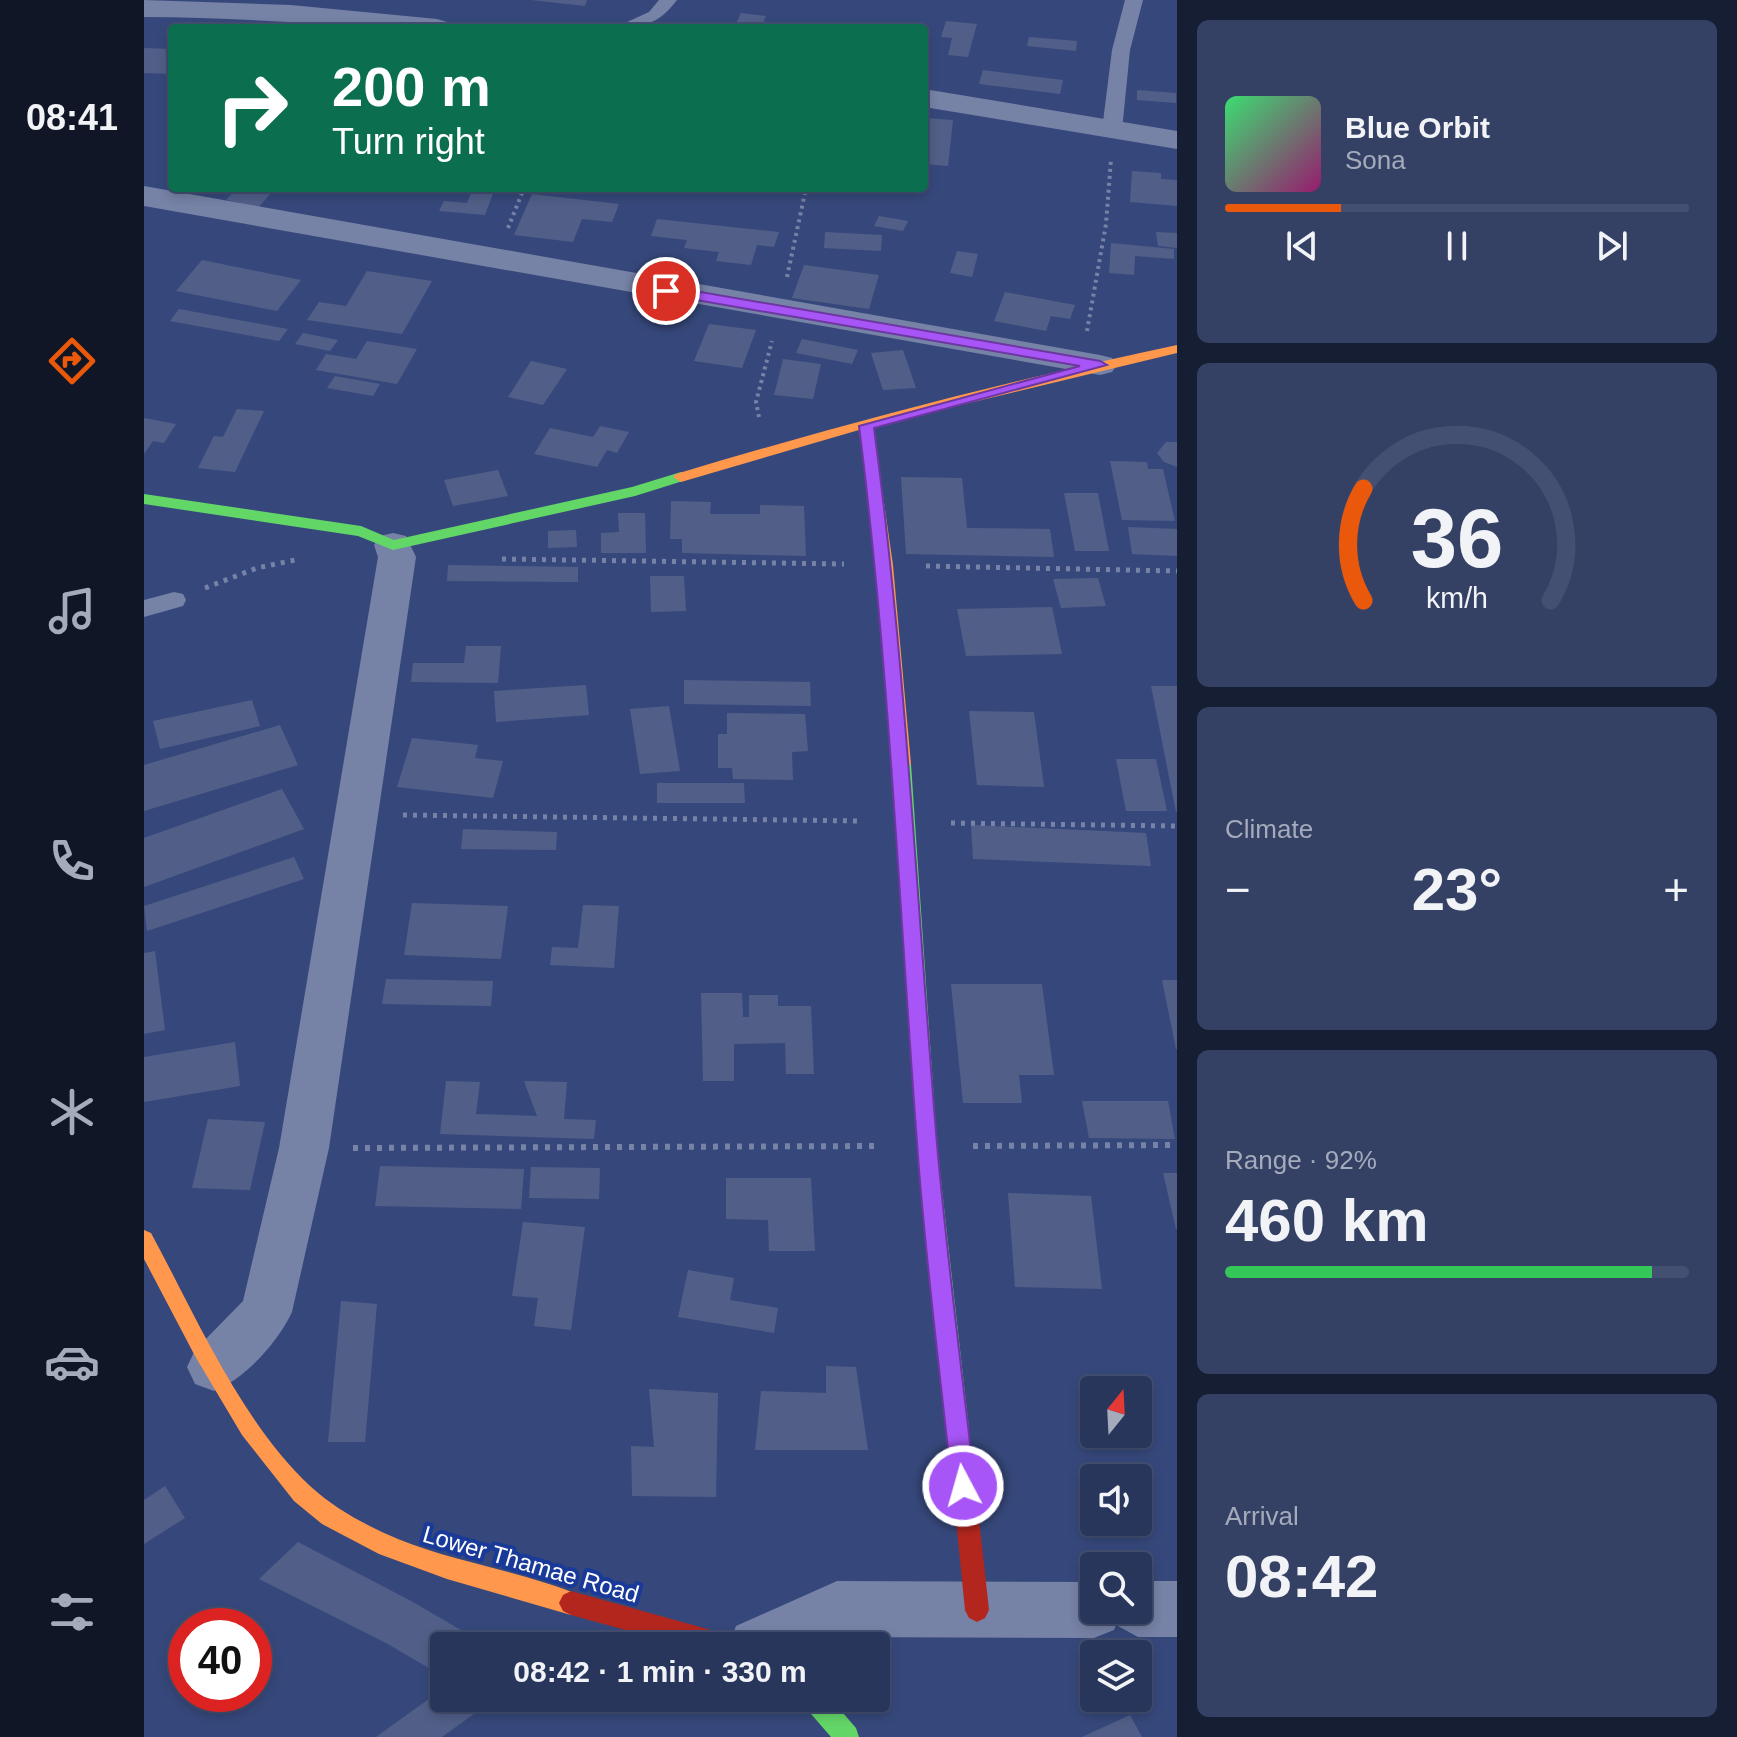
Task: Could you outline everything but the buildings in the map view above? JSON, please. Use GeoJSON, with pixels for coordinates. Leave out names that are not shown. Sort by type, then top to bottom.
{"type":"FeatureCollection","features":[{"type":"Feature","properties":{"kind":"street"},"geometry":{"type":"LineString","coordinates":[[144,8],[219,7],[315,13],[404,24]]}},
{"type":"Feature","properties":{"kind":"street"},"geometry":{"type":"LineString","coordinates":[[928,99],[1177,140]]}},
{"type":"Feature","properties":{"kind":"street"},"geometry":{"type":"LineString","coordinates":[[144,196],[1092,364]]}},
{"type":"Feature","properties":{"kind":"street"},"geometry":{"type":"LineString","coordinates":[[144,499],[377,538],[635,491],[779,447],[1092,364],[1177,349]]}},
{"type":"Feature","properties":{"kind":"street"},"geometry":{"type":"LineString","coordinates":[[866,426],[885,565],[907,822],[927,1145],[977,1610]]}},
{"type":"Feature","properties":{"kind":"street"},"geometry":{"type":"LineString","coordinates":[[214,1367],[266,1312],[304,1148],[395,572],[377,538]]}},
{"type":"Feature","properties":{"kind":"street","name":"Lower Thamae Road"},"geometry":{"type":"LineString","coordinates":[[147,1249],[272,1463],[329,1515],[422,1561],[675,1632]]}},
{"type":"Feature","properties":{"kind":"street"},"geometry":{"type":"LineString","coordinates":[[787,1632],[837,1609],[1080,1610]]}},
{"type":"Feature","properties":{"kind":"street"},"geometry":{"type":"LineString","coordinates":[[1152,1609],[1177,1609]]}},
{"type":"Feature","properties":{"kind":"street"},"geometry":{"type":"LineString","coordinates":[[826,1712],[847,1737]]}},
{"type":"Feature","properties":{"kind":"lane"},"geometry":{"type":"LineString","coordinates":[[634,24],[655,16],[668,0]]}},
{"type":"Feature","properties":{"kind":"lane"},"geometry":{"type":"LineString","coordinates":[[1112,130],[1121,50],[1134,0]]}},
{"type":"Feature","properties":{"kind":"lane"},"geometry":{"type":"LineString","coordinates":[[144,609],[174,600]]}},
{"type":"Feature","properties":{"kind":"path"},"geometry":{"type":"LineString","coordinates":[[1092,364],[1112,130]]}},
{"type":"Feature","properties":{"kind":"path"},"geometry":{"type":"LineString","coordinates":[[174,600],[257,568],[377,538]]}},
{"type":"Feature","properties":{"kind":"path"},"geometry":{"type":"LineString","coordinates":[[491,559],[1177,571]]}},
{"type":"Feature","properties":{"kind":"path"},"geometry":{"type":"LineString","coordinates":[[358,815],[1177,826]]}},
{"type":"Feature","properties":{"kind":"path"},"geometry":{"type":"LineString","coordinates":[[304,1148],[1177,1145]]}},
{"type":"Feature","properties":{"kind":"traffic: fast"},"geometry":{"type":"LineString","coordinates":[[144,499],[361,531],[393,545],[635,491],[681,477]]}},
{"type":"Feature","properties":{"kind":"traffic: fast"},"geometry":{"type":"LineString","coordinates":[[902,764],[927,1145],[958,1429]]}},
{"type":"Feature","properties":{"kind":"traffic: fast"},"geometry":{"type":"LineString","coordinates":[[826,1712],[847,1737]]}},
{"type":"Feature","properties":{"kind":"traffic: slow"},"geometry":{"type":"LineString","coordinates":[[681,477],[928,407],[1177,349]]}},
{"type":"Feature","properties":{"kind":"traffic: slow"},"geometry":{"type":"LineString","coordinates":[[866,426],[885,565],[902,764]]}},
{"type":"Feature","properties":{"kind":"traffic: slow"},"geometry":{"type":"LineString","coordinates":[[144,1239],[225,1390],[275,1463],[302,1493],[330,1516],[387,1546],[447,1568],[571,1603]]}},
{"type":"Feature","properties":{"kind":"traffic: jam"},"geometry":{"type":"LineString","coordinates":[[958,1429],[977,1610]]}},
{"type":"Feature","properties":{"kind":"traffic: jam"},"geometry":{"type":"LineString","coordinates":[[571,1603],[675,1632]]}},
{"type":"Feature","properties":{"kind":"route"},"geometry":{"type":"LineString","coordinates":[[666,291],[1100,365],[866,426],[885,565],[907,822],[927,1145],[963,1486]]}}]}
